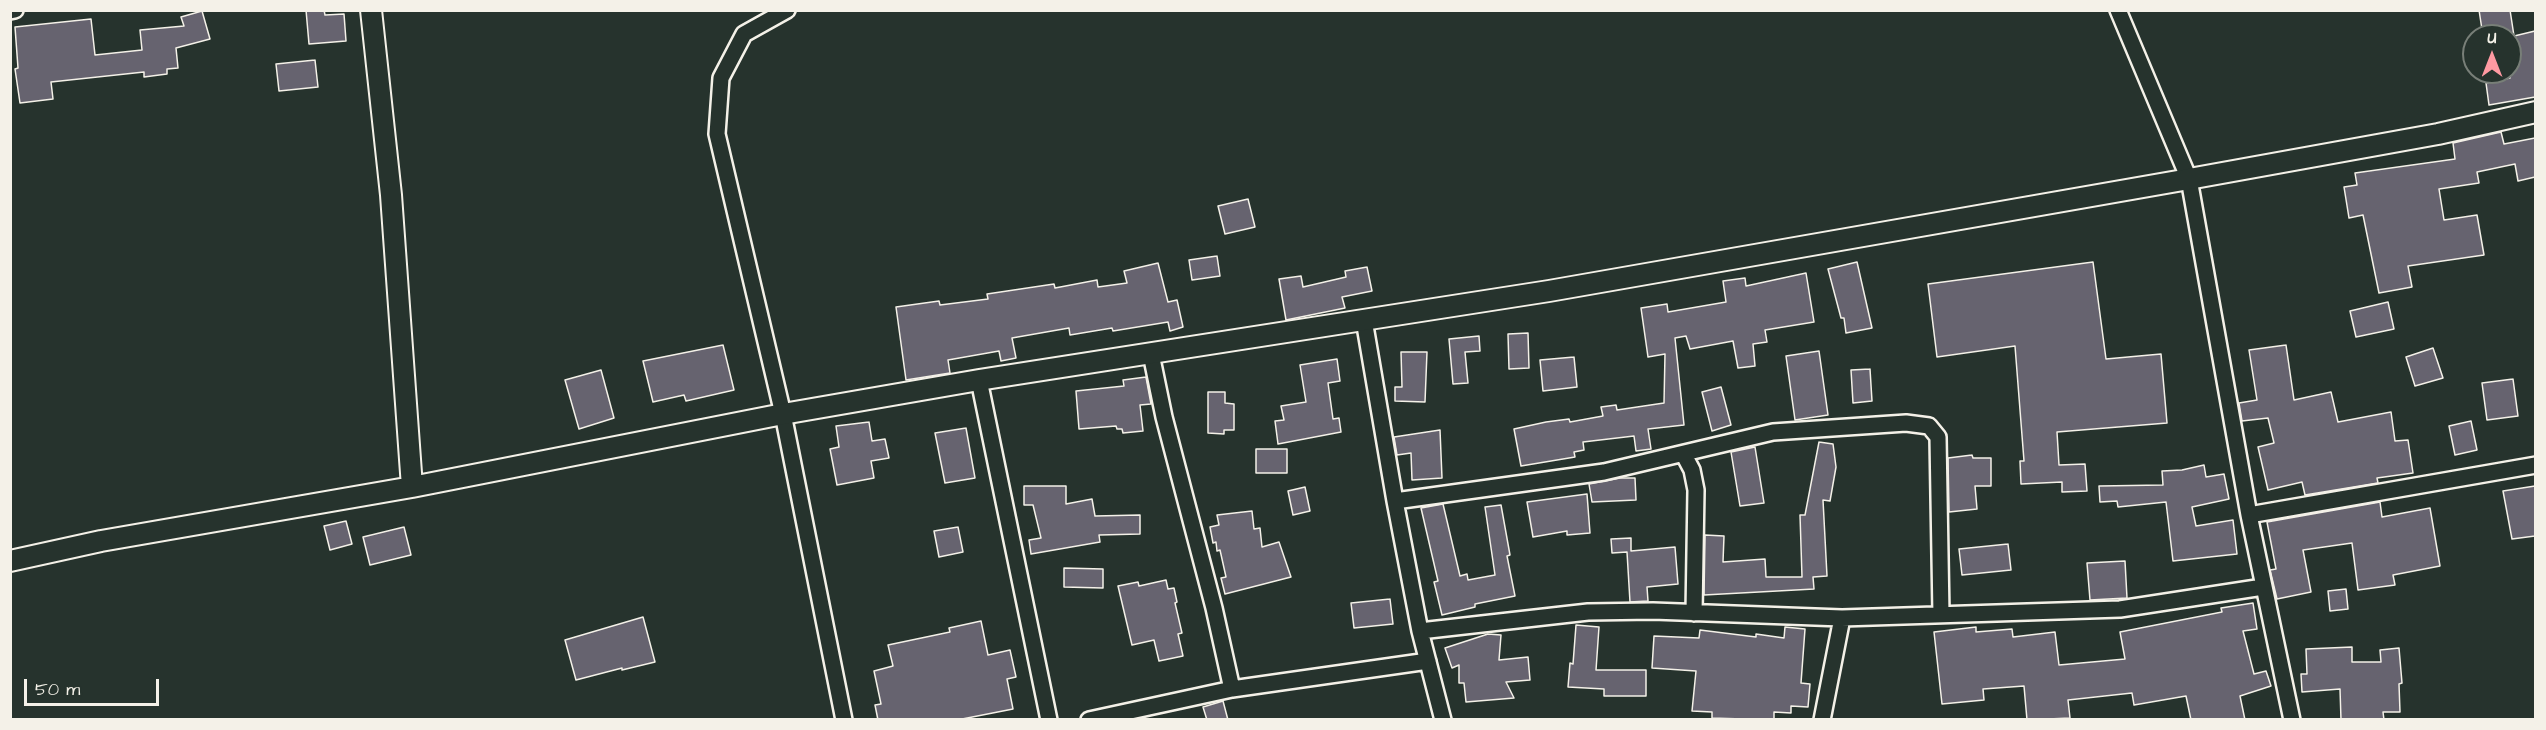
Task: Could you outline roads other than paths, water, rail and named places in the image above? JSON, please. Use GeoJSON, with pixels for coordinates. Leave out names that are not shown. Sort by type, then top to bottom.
{"type":"FeatureCollection","features":[{"type":"Feature","properties":{"kind":"street"},"geometry":{"type":"LineString","coordinates":[[10,11],[15,10]]}},
{"type":"Feature","properties":{"kind":"street"},"geometry":{"type":"LineString","coordinates":[[371,10],[391,195],[412,487]]}},
{"type":"Feature","properties":{"kind":"street"},"geometry":{"type":"LineString","coordinates":[[787,10],[744,34],[721,78],[717,134],[783,414],[844,720]]}},
{"type":"Feature","properties":{"kind":"street"},"geometry":{"type":"LineString","coordinates":[[2118,10],[2189,179],[2249,515],[2292,720]]}},
{"type":"Feature","properties":{"kind":"street"},"geometry":{"type":"LineString","coordinates":[[10,561],[101,541],[412,487],[783,414],[979,380],[1549,291],[2438,134],[2535,112]]}},
{"type":"Feature","properties":{"kind":"street"},"geometry":{"type":"LineString","coordinates":[[1364,320],[1420,631],[1443,720]]}},
{"type":"Feature","properties":{"kind":"street"},"geometry":{"type":"LineString","coordinates":[[1151,354],[1164,417],[1214,608],[1232,689]]}},
{"type":"Feature","properties":{"kind":"street"},"geometry":{"type":"LineString","coordinates":[[979,380],[1049,720]]}},
{"type":"Feature","properties":{"kind":"street"},"geometry":{"type":"LineString","coordinates":[[1395,501],[1604,472],[1684,455],[1773,432],[1906,423],[1929,426],[1938,437],[1941,615]]}},
{"type":"Feature","properties":{"kind":"street"},"geometry":{"type":"LineString","coordinates":[[1684,455],[1692,470],[1696,490],[1694,613]]}},
{"type":"Feature","properties":{"kind":"street"},"geometry":{"type":"LineString","coordinates":[[2249,515],[2535,465]]}},
{"type":"Feature","properties":{"kind":"street"},"geometry":{"type":"LineString","coordinates":[[1420,631],[1588,612],[1842,618],[2120,609],[2263,587]]}},
{"type":"Feature","properties":{"kind":"street"},"geometry":{"type":"LineString","coordinates":[[1822,720],[1842,618]]}},
{"type":"Feature","properties":{"kind":"street"},"geometry":{"type":"LineString","coordinates":[[1089,720],[1117,717],[1232,689],[1428,661]]}}]}
